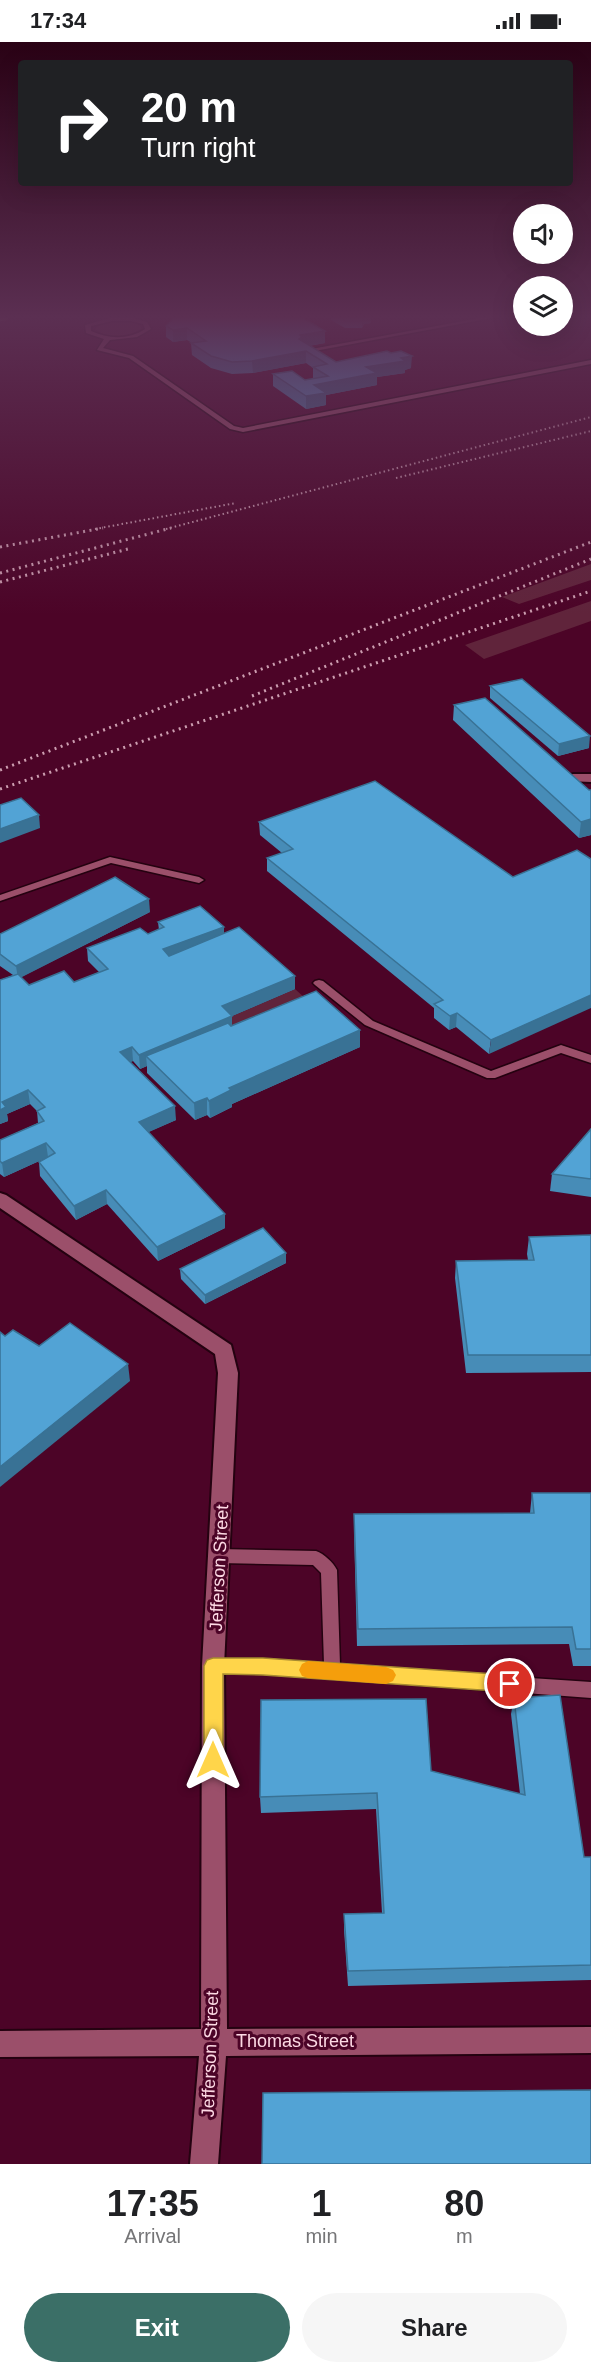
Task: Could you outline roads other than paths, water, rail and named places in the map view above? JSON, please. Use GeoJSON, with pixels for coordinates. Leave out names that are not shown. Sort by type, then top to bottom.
{"type":"FeatureCollection","features":[{"type":"Feature","properties":{"kind":"street"},"geometry":{"type":"LineString","coordinates":[[573,778],[591,778]]}},
{"type":"Feature","properties":{"kind":"street","name":"Jefferson Street"},"geometry":{"type":"LineString","coordinates":[[0,1199],[224,1350],[228,1373],[213,1666],[214,2041],[204,2164]]}},
{"type":"Feature","properties":{"kind":"street","name":"Thomas Street"},"geometry":{"type":"LineString","coordinates":[[0,2044],[591,2040]]}},
{"type":"Feature","properties":{"kind":"lane"},"geometry":{"type":"LineString","coordinates":[[216,417],[232,428],[243,430],[309,417]]}},
{"type":"Feature","properties":{"kind":"lane"},"geometry":{"type":"LineString","coordinates":[[0,898],[110,860],[199,880]]}},
{"type":"Feature","properties":{"kind":"lane"},"geometry":{"type":"LineString","coordinates":[[319,983],[369,1023],[427,1046],[490,1076],[561,1049],[591,1059]]}},
{"type":"Feature","properties":{"kind":"lane"},"geometry":{"type":"LineString","coordinates":[[219,1556],[316,1558],[329,1570],[332,1672]]}},
{"type":"Feature","properties":{"kind":"lane"},"geometry":{"type":"LineString","coordinates":[[213,1666],[263,1666],[591,1690]]}},
{"type":"Feature","properties":{"kind":"railway"},"geometry":{"type":"LineString","coordinates":[[166,529],[591,417]]}},
{"type":"Feature","properties":{"kind":"railway"},"geometry":{"type":"LineString","coordinates":[[396,478],[591,431]]}},
{"type":"Feature","properties":{"kind":"railway"},"geometry":{"type":"LineString","coordinates":[[95,529],[236,503]]}},
{"type":"Feature","properties":{"kind":"railway"},"geometry":{"type":"LineString","coordinates":[[0,547],[103,528]]}},
{"type":"Feature","properties":{"kind":"railway"},"geometry":{"type":"LineString","coordinates":[[0,573],[171,528]]}},
{"type":"Feature","properties":{"kind":"railway"},"geometry":{"type":"LineString","coordinates":[[0,770],[591,542]]}},
{"type":"Feature","properties":{"kind":"railway"},"geometry":{"type":"LineString","coordinates":[[0,582],[132,548]]}},
{"type":"Feature","properties":{"kind":"railway"},"geometry":{"type":"LineString","coordinates":[[252,696],[591,559]]}},
{"type":"Feature","properties":{"kind":"railway"},"geometry":{"type":"LineString","coordinates":[[0,789],[591,591]]}}]}
